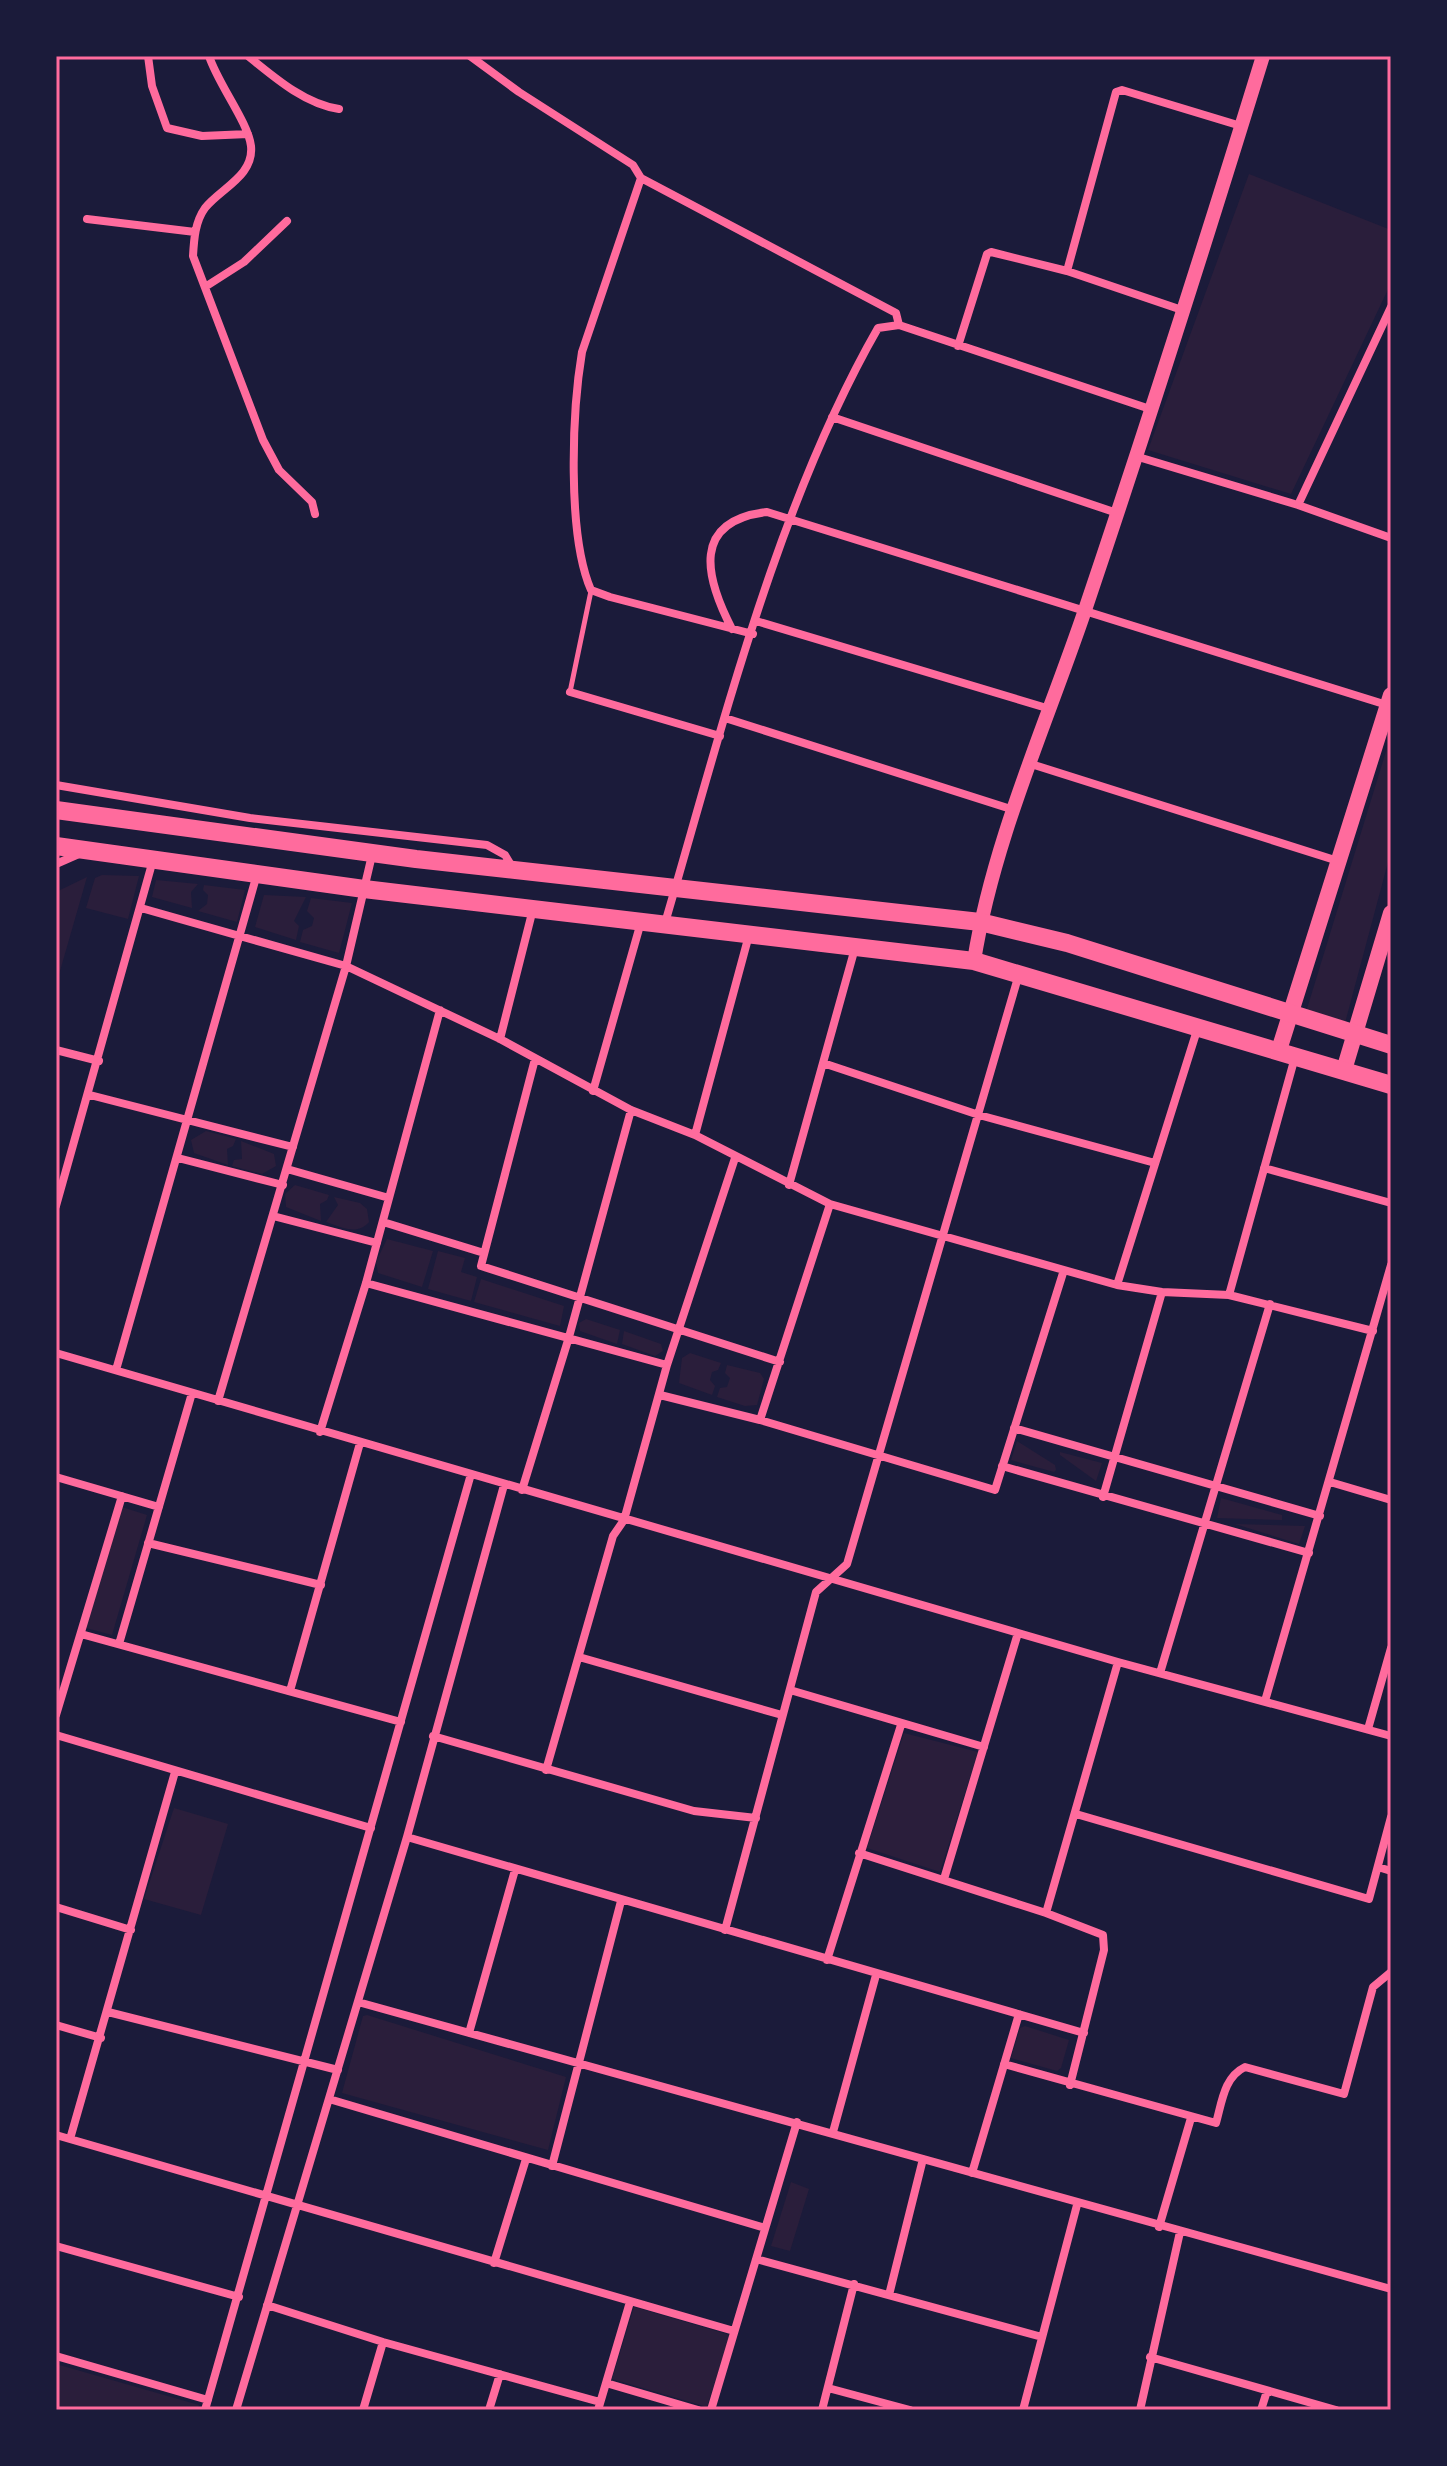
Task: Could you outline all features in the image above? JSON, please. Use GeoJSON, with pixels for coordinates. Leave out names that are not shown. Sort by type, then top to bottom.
{"type":"FeatureCollection","features":[{"type":"Feature","properties":{"kind":"main road"},"geometry":{"type":"LineString","coordinates":[[1287,1053],[1291,1015],[1389,700]]}},
{"type":"Feature","properties":{"kind":"main road"},"geometry":{"type":"LineString","coordinates":[[56,810],[372,854],[980,922],[1067,943],[1391,1045]]}},
{"type":"Feature","properties":{"kind":"main road"},"geometry":{"type":"LineString","coordinates":[[56,846],[364,889],[974,961],[1020,972],[1391,1085]]}},
{"type":"Feature","properties":{"kind":"main road"},"geometry":{"type":"LineString","coordinates":[[1344,1070],[1391,913]]}},
{"type":"Feature","properties":{"kind":"street"},"geometry":{"type":"LineString","coordinates":[[148,56],[152,86],[167,128],[202,136],[248,134]]}},
{"type":"Feature","properties":{"kind":"street"},"geometry":{"type":"LineString","coordinates":[[209,56],[222,90],[248,134],[248,166],[205,208],[195,232],[193,256],[263,440],[279,470],[312,502],[315,514]]}},
{"type":"Feature","properties":{"kind":"street"},"geometry":{"type":"LineString","coordinates":[[248,56],[302,96],[324,107],[339,109]]}},
{"type":"Feature","properties":{"kind":"street"},"geometry":{"type":"LineString","coordinates":[[470,56],[519,92],[633,165],[641,178],[896,313],[899,325]]}},
{"type":"Feature","properties":{"kind":"street"},"geometry":{"type":"LineString","coordinates":[[974,961],[980,922],[1015,810],[1117,513],[1263,56]]}},
{"type":"Feature","properties":{"kind":"street"},"geometry":{"type":"LineString","coordinates":[[1067,271],[1116,92],[1122,90],[1241,126]]}},
{"type":"Feature","properties":{"kind":"street"},"geometry":{"type":"LineString","coordinates":[[641,178],[582,352],[579,370],[577,539],[582,569],[591,590],[753,634]]}},
{"type":"Feature","properties":{"kind":"street"},"geometry":{"type":"LineString","coordinates":[[87,219],[195,232]]}},
{"type":"Feature","properties":{"kind":"street"},"geometry":{"type":"LineString","coordinates":[[205,287],[244,262],[287,221]]}},
{"type":"Feature","properties":{"kind":"street"},"geometry":{"type":"LineString","coordinates":[[958,346],[987,254],[996,251],[1067,271],[1182,310]]}},
{"type":"Feature","properties":{"kind":"street"},"geometry":{"type":"LineString","coordinates":[[1298,505],[1391,307]]}},
{"type":"Feature","properties":{"kind":"street"},"geometry":{"type":"LineString","coordinates":[[665,923],[725,718],[793,517],[832,417],[878,328],[899,325],[1150,409]]}},
{"type":"Feature","properties":{"kind":"street"},"geometry":{"type":"LineString","coordinates":[[832,417],[1117,513]]}},
{"type":"Feature","properties":{"kind":"street"},"geometry":{"type":"LineString","coordinates":[[1135,456],[1298,505],[1391,538]]}},
{"type":"Feature","properties":{"kind":"street"},"geometry":{"type":"LineString","coordinates":[[732,629],[711,585],[709,557],[715,538],[730,522],[748,514],[767,512],[793,517],[1084,612],[1389,700]]}},
{"type":"Feature","properties":{"kind":"street"},"geometry":{"type":"LineString","coordinates":[[756,621],[1050,709]]}},
{"type":"Feature","properties":{"kind":"street"},"geometry":{"type":"LineString","coordinates":[[570,692],[720,736]]}},
{"type":"Feature","properties":{"kind":"street"},"geometry":{"type":"LineString","coordinates":[[725,718],[1015,810]]}},
{"type":"Feature","properties":{"kind":"street"},"geometry":{"type":"LineString","coordinates":[[1031,764],[1338,861]]}},
{"type":"Feature","properties":{"kind":"street"},"geometry":{"type":"LineString","coordinates":[[56,785],[250,818],[487,845],[505,855],[515,870]]}},
{"type":"Feature","properties":{"kind":"street"},"geometry":{"type":"LineString","coordinates":[[56,864],[88,849]]}},
{"type":"Feature","properties":{"kind":"street"},"geometry":{"type":"LineString","coordinates":[[218,1401],[346,966],[372,854]]}},
{"type":"Feature","properties":{"kind":"street"},"geometry":{"type":"LineString","coordinates":[[56,1206],[90,1095],[153,858]]}},
{"type":"Feature","properties":{"kind":"street"},"geometry":{"type":"LineString","coordinates":[[116,1370],[190,1119],[257,873]]}},
{"type":"Feature","properties":{"kind":"street"},"geometry":{"type":"LineString","coordinates":[[141,908],[346,966],[500,1039],[631,1110],[695,1135],[830,1204],[1063,1273],[1162,1292],[1229,1295],[1373,1331]]}},
{"type":"Feature","properties":{"kind":"street"},"geometry":{"type":"LineString","coordinates":[[500,1039],[533,909]]}},
{"type":"Feature","properties":{"kind":"street"},"geometry":{"type":"LineString","coordinates":[[593,1091],[642,921]]}},
{"type":"Feature","properties":{"kind":"street"},"geometry":{"type":"LineString","coordinates":[[695,1135],[749,935]]}},
{"type":"Feature","properties":{"kind":"street"},"geometry":{"type":"LineString","coordinates":[[789,1185],[855,948]]}},
{"type":"Feature","properties":{"kind":"street"},"geometry":{"type":"LineString","coordinates":[[725,1930],[816,1592],[847,1564],[1020,972]]}},
{"type":"Feature","properties":{"kind":"street"},"geometry":{"type":"LineString","coordinates":[[320,1432],[366,1283],[440,1010]]}},
{"type":"Feature","properties":{"kind":"street"},"geometry":{"type":"LineString","coordinates":[[1117,1285],[1198,1026]]}},
{"type":"Feature","properties":{"kind":"street"},"geometry":{"type":"LineString","coordinates":[[56,1050],[99,1061]]}},
{"type":"Feature","properties":{"kind":"street"},"geometry":{"type":"LineString","coordinates":[[1229,1295],[1264,1168],[1287,1053]]}},
{"type":"Feature","properties":{"kind":"street"},"geometry":{"type":"LineString","coordinates":[[535,1059],[481,1266],[780,1362]]}},
{"type":"Feature","properties":{"kind":"street"},"geometry":{"type":"LineString","coordinates":[[823,1063],[979,1115],[1155,1163]]}},
{"type":"Feature","properties":{"kind":"street"},"geometry":{"type":"LineString","coordinates":[[90,1095],[293,1147]]}},
{"type":"Feature","properties":{"kind":"street"},"geometry":{"type":"LineString","coordinates":[[522,1490],[580,1299],[631,1110]]}},
{"type":"Feature","properties":{"kind":"street"},"geometry":{"type":"LineString","coordinates":[[178,1158],[283,1185]]}},
{"type":"Feature","properties":{"kind":"street"},"geometry":{"type":"LineString","coordinates":[[546,1770],[613,1536],[624,1520],[667,1365],[735,1158]]}},
{"type":"Feature","properties":{"kind":"street"},"geometry":{"type":"LineString","coordinates":[[1264,1168],[1391,1203]]}},
{"type":"Feature","properties":{"kind":"street"},"geometry":{"type":"LineString","coordinates":[[287,1169],[389,1198]]}},
{"type":"Feature","properties":{"kind":"street"},"geometry":{"type":"LineString","coordinates":[[760,1420],[830,1204]]}},
{"type":"Feature","properties":{"kind":"street"},"geometry":{"type":"LineString","coordinates":[[273,1216],[377,1243]]}},
{"type":"Feature","properties":{"kind":"street"},"geometry":{"type":"LineString","coordinates":[[383,1222],[484,1253]]}},
{"type":"Feature","properties":{"kind":"street"},"geometry":{"type":"LineString","coordinates":[[1265,1701],[1391,1265]]}},
{"type":"Feature","properties":{"kind":"street"},"geometry":{"type":"LineString","coordinates":[[660,1395],[760,1420],[995,1490],[1063,1273]]}},
{"type":"Feature","properties":{"kind":"street"},"geometry":{"type":"LineString","coordinates":[[366,1283],[667,1365]]}},
{"type":"Feature","properties":{"kind":"street"},"geometry":{"type":"LineString","coordinates":[[1103,1497],[1162,1292]]}},
{"type":"Feature","properties":{"kind":"street"},"geometry":{"type":"LineString","coordinates":[[1160,1673],[1270,1304]]}},
{"type":"Feature","properties":{"kind":"street"},"geometry":{"type":"LineString","coordinates":[[56,1353],[1118,1662],[1391,1736]]}},
{"type":"Feature","properties":{"kind":"street"},"geometry":{"type":"LineString","coordinates":[[119,1644],[192,1393]]}},
{"type":"Feature","properties":{"kind":"street"},"geometry":{"type":"LineString","coordinates":[[1014,1428],[1320,1516]]}},
{"type":"Feature","properties":{"kind":"street"},"geometry":{"type":"LineString","coordinates":[[290,1691],[360,1443]]}},
{"type":"Feature","properties":{"kind":"street"},"geometry":{"type":"LineString","coordinates":[[1002,1466],[1203,1526],[1309,1553]]}},
{"type":"Feature","properties":{"kind":"street"},"geometry":{"type":"LineString","coordinates":[[205,2410],[471,1474]]}},
{"type":"Feature","properties":{"kind":"street"},"geometry":{"type":"LineString","coordinates":[[56,1477],[159,1507]]}},
{"type":"Feature","properties":{"kind":"street"},"geometry":{"type":"LineString","coordinates":[[1330,1482],[1391,1500]]}},
{"type":"Feature","properties":{"kind":"street"},"geometry":{"type":"LineString","coordinates":[[236,2410],[407,1837],[504,1485]]}},
{"type":"Feature","properties":{"kind":"street"},"geometry":{"type":"LineString","coordinates":[[56,1715],[122,1496]]}},
{"type":"Feature","properties":{"kind":"street"},"geometry":{"type":"LineString","coordinates":[[148,1543],[321,1585]]}},
{"type":"Feature","properties":{"kind":"street"},"geometry":{"type":"LineString","coordinates":[[944,1879],[1018,1633]]}},
{"type":"Feature","properties":{"kind":"street"},"geometry":{"type":"LineString","coordinates":[[81,1634],[401,1722]]}},
{"type":"Feature","properties":{"kind":"street"},"geometry":{"type":"LineString","coordinates":[[1368,1729],[1391,1648]]}},
{"type":"Feature","properties":{"kind":"street"},"geometry":{"type":"LineString","coordinates":[[579,1657],[782,1715]]}},
{"type":"Feature","properties":{"kind":"street"},"geometry":{"type":"LineString","coordinates":[[1046,1913],[1118,1662]]}},
{"type":"Feature","properties":{"kind":"street"},"geometry":{"type":"LineString","coordinates":[[790,1690],[984,1747]]}},
{"type":"Feature","properties":{"kind":"street"},"geometry":{"type":"LineString","coordinates":[[827,1960],[901,1725]]}},
{"type":"Feature","properties":{"kind":"street"},"geometry":{"type":"LineString","coordinates":[[56,1735],[371,1828]]}},
{"type":"Feature","properties":{"kind":"street"},"geometry":{"type":"LineString","coordinates":[[433,1736],[694,1811],[756,1818]]}},
{"type":"Feature","properties":{"kind":"street"},"geometry":{"type":"LineString","coordinates":[[70,2139],[175,1772]]}},
{"type":"Feature","properties":{"kind":"street"},"geometry":{"type":"LineString","coordinates":[[1076,1814],[1369,1899],[1391,1817]]}},
{"type":"Feature","properties":{"kind":"street"},"geometry":{"type":"LineString","coordinates":[[407,1837],[1084,2033]]}},
{"type":"Feature","properties":{"kind":"street"},"geometry":{"type":"LineString","coordinates":[[859,1853],[1046,1913],[1103,1935],[1104,1950],[1070,2085]]}},
{"type":"Feature","properties":{"kind":"street"},"geometry":{"type":"LineString","coordinates":[[1378,1867],[1391,1871]]}},
{"type":"Feature","properties":{"kind":"street"},"geometry":{"type":"LineString","coordinates":[[469,2033],[515,1870]]}},
{"type":"Feature","properties":{"kind":"street"},"geometry":{"type":"LineString","coordinates":[[552,2166],[621,1901]]}},
{"type":"Feature","properties":{"kind":"street"},"geometry":{"type":"LineString","coordinates":[[56,1907],[131,1930]]}},
{"type":"Feature","properties":{"kind":"street"},"geometry":{"type":"LineString","coordinates":[[1004,2064],[1070,2085],[1216,2123],[1228,2081],[1233,2072],[1245,2067],[1344,2094],[1373,1987],[1391,1972]]}},
{"type":"Feature","properties":{"kind":"street"},"geometry":{"type":"LineString","coordinates":[[833,2132],[876,1975]]}},
{"type":"Feature","properties":{"kind":"street"},"geometry":{"type":"LineString","coordinates":[[358,2002],[833,2132],[1077,2205],[1391,2289]]}},
{"type":"Feature","properties":{"kind":"street"},"geometry":{"type":"LineString","coordinates":[[108,2012],[338,2070]]}},
{"type":"Feature","properties":{"kind":"street"},"geometry":{"type":"LineString","coordinates":[[972,2173],[1019,2014]]}},
{"type":"Feature","properties":{"kind":"street"},"geometry":{"type":"LineString","coordinates":[[56,2025],[101,2038]]}},
{"type":"Feature","properties":{"kind":"street"},"geometry":{"type":"LineString","coordinates":[[329,2099],[765,2228]]}},
{"type":"Feature","properties":{"kind":"street"},"geometry":{"type":"LineString","coordinates":[[1159,2227],[1191,2118]]}},
{"type":"Feature","properties":{"kind":"street"},"geometry":{"type":"LineString","coordinates":[[711,2410],[797,2122]]}},
{"type":"Feature","properties":{"kind":"street"},"geometry":{"type":"LineString","coordinates":[[56,2135],[734,2331]]}},
{"type":"Feature","properties":{"kind":"street"},"geometry":{"type":"LineString","coordinates":[[494,2263],[526,2159]]}},
{"type":"Feature","properties":{"kind":"street"},"geometry":{"type":"LineString","coordinates":[[889,2295],[923,2159]]}},
{"type":"Feature","properties":{"kind":"street"},"geometry":{"type":"LineString","coordinates":[[1023,2410],[1077,2205]]}},
{"type":"Feature","properties":{"kind":"street"},"geometry":{"type":"LineString","coordinates":[[1140,2410],[1180,2232]]}},
{"type":"Feature","properties":{"kind":"street"},"geometry":{"type":"LineString","coordinates":[[56,2246],[239,2297]]}},
{"type":"Feature","properties":{"kind":"street"},"geometry":{"type":"LineString","coordinates":[[756,2259],[1042,2337]]}},
{"type":"Feature","properties":{"kind":"street"},"geometry":{"type":"LineString","coordinates":[[822,2410],[854,2284]]}},
{"type":"Feature","properties":{"kind":"street"},"geometry":{"type":"LineString","coordinates":[[267,2305],[599,2406],[630,2302]]}},
{"type":"Feature","properties":{"kind":"street"},"geometry":{"type":"LineString","coordinates":[[363,2410],[383,2342]]}},
{"type":"Feature","properties":{"kind":"street"},"geometry":{"type":"LineString","coordinates":[[56,2356],[208,2400]]}},
{"type":"Feature","properties":{"kind":"street"},"geometry":{"type":"LineString","coordinates":[[1150,2357],[1336,2410]]}},
{"type":"Feature","properties":{"kind":"street"},"geometry":{"type":"LineString","coordinates":[[489,2410],[500,2374]]}},
{"type":"Feature","properties":{"kind":"street"},"geometry":{"type":"LineString","coordinates":[[606,2383],[698,2410]]}},
{"type":"Feature","properties":{"kind":"street"},"geometry":{"type":"LineString","coordinates":[[828,2388],[910,2410]]}},
{"type":"Feature","properties":{"kind":"street"},"geometry":{"type":"LineString","coordinates":[[1261,2410],[1267,2391]]}},
{"type":"Feature","properties":{"kind":"lane"},"geometry":{"type":"LineString","coordinates":[[570,692],[591,590]]}},
{"type":"Feature","properties":{"kind":"shaded area"},"geometry":{"type":"Polygon","coordinates":[[[1249,174],[1391,230],[1391,283],[1291,494],[1148,450],[1249,174]]]}},
{"type":"Feature","properties":{"kind":"shaded area"},"geometry":{"type":"Polygon","coordinates":[[[1391,735],[1391,851],[1345,1023],[1306,1012],[1391,735]]]}},
{"type":"Feature","properties":{"kind":"shaded area"},"geometry":{"type":"Polygon","coordinates":[[[102,875],[139,876],[128,919],[86,908],[95,878],[102,875]]]}},
{"type":"Feature","properties":{"kind":"shaded area"},"geometry":{"type":"Polygon","coordinates":[[[87,877],[56,985],[56,892],[87,877]]]}},
{"type":"Feature","properties":{"kind":"shaded area"},"geometry":{"type":"Polygon","coordinates":[[[156,880],[198,884],[191,892],[192,908],[152,897],[156,880]]]}},
{"type":"Feature","properties":{"kind":"shaded area"},"geometry":{"type":"Polygon","coordinates":[[[204,885],[245,890],[237,922],[198,911],[207,904],[204,885]]]}},
{"type":"Feature","properties":{"kind":"shaded area"},"geometry":{"type":"Polygon","coordinates":[[[264,895],[306,897],[294,921],[299,926],[296,940],[255,927],[264,895]]]}},
{"type":"Feature","properties":{"kind":"shaded area"},"geometry":{"type":"Polygon","coordinates":[[[311,898],[352,903],[339,953],[300,942],[303,930],[312,926],[314,918],[307,911],[311,898]]]}},
{"type":"Feature","properties":{"kind":"shaded area"},"geometry":{"type":"Polygon","coordinates":[[[206,1131],[236,1139],[233,1146],[227,1149],[228,1165],[194,1153],[191,1140],[206,1131]]]}},
{"type":"Feature","properties":{"kind":"shaded area"},"geometry":{"type":"Polygon","coordinates":[[[241,1141],[274,1154],[276,1166],[262,1174],[232,1166],[234,1160],[242,1159],[241,1141]]]}},
{"type":"Feature","properties":{"kind":"shaded area"},"geometry":{"type":"Polygon","coordinates":[[[295,1185],[329,1195],[320,1204],[321,1221],[286,1207],[285,1194],[295,1185]]]}},
{"type":"Feature","properties":{"kind":"shaded area"},"geometry":{"type":"Polygon","coordinates":[[[334,1197],[360,1203],[367,1209],[369,1222],[354,1229],[326,1222],[338,1205],[334,1197]]]}},
{"type":"Feature","properties":{"kind":"shaded area"},"geometry":{"type":"Polygon","coordinates":[[[387,1239],[433,1251],[422,1287],[378,1273],[376,1262],[387,1239]]]}},
{"type":"Feature","properties":{"kind":"shaded area"},"geometry":{"type":"Polygon","coordinates":[[[438,1251],[465,1258],[461,1272],[477,1277],[471,1301],[428,1289],[438,1251]]]}},
{"type":"Feature","properties":{"kind":"shaded area"},"geometry":{"type":"Polygon","coordinates":[[[481,1279],[564,1306],[560,1326],[474,1302],[481,1279]]]}},
{"type":"Feature","properties":{"kind":"shaded area"},"geometry":{"type":"Polygon","coordinates":[[[586,1319],[620,1330],[617,1344],[580,1331],[579,1323],[586,1319]]]}},
{"type":"Feature","properties":{"kind":"shaded area"},"geometry":{"type":"Polygon","coordinates":[[[624,1331],[661,1344],[663,1351],[655,1356],[622,1344],[624,1331]]]}},
{"type":"Feature","properties":{"kind":"shaded area"},"geometry":{"type":"Polygon","coordinates":[[[690,1353],[721,1363],[718,1370],[712,1372],[710,1380],[715,1386],[712,1395],[679,1383],[682,1358],[690,1353]]]}},
{"type":"Feature","properties":{"kind":"shaded area"},"geometry":{"type":"Polygon","coordinates":[[[727,1365],[760,1373],[764,1379],[757,1405],[745,1406],[717,1397],[720,1388],[727,1387],[730,1378],[725,1373],[727,1365]]]}},
{"type":"Feature","properties":{"kind":"shaded area"},"geometry":{"type":"Polygon","coordinates":[[[1017,1441],[1055,1465],[1056,1470],[1011,1460],[1017,1441]]]}},
{"type":"Feature","properties":{"kind":"shaded area"},"geometry":{"type":"Polygon","coordinates":[[[1060,1452],[1102,1463],[1096,1481],[1060,1455],[1060,1452]]]}},
{"type":"Feature","properties":{"kind":"shaded area"},"geometry":{"type":"Polygon","coordinates":[[[1221,1498],[1282,1515],[1282,1520],[1217,1518],[1221,1498]]]}},
{"type":"Feature","properties":{"kind":"shaded area"},"geometry":{"type":"Polygon","coordinates":[[[122,1507],[147,1515],[112,1635],[86,1628],[122,1507]]]}},
{"type":"Feature","properties":{"kind":"shaded area"},"geometry":{"type":"Polygon","coordinates":[[[1235,1524],[1305,1526],[1299,1544],[1235,1524]]]}},
{"type":"Feature","properties":{"kind":"shaded area"},"geometry":{"type":"Polygon","coordinates":[[[904,1733],[978,1752],[940,1872],[867,1848],[904,1733]]]}},
{"type":"Feature","properties":{"kind":"shaded area"},"geometry":{"type":"Polygon","coordinates":[[[174,1808],[228,1824],[201,1915],[144,1899],[174,1808]]]}},
{"type":"Feature","properties":{"kind":"shaded area"},"geometry":{"type":"Polygon","coordinates":[[[363,2016],[566,2077],[548,2150],[342,2093],[363,2016]]]}},
{"type":"Feature","properties":{"kind":"shaded area"},"geometry":{"type":"Polygon","coordinates":[[[1025,2026],[1069,2040],[1061,2068],[1057,2071],[1011,2058],[1020,2028],[1025,2026]]]}},
{"type":"Feature","properties":{"kind":"shaded area"},"geometry":{"type":"Polygon","coordinates":[[[791,2182],[809,2189],[790,2251],[771,2246],[791,2182]]]}},
{"type":"Feature","properties":{"kind":"shaded area"},"geometry":{"type":"Polygon","coordinates":[[[634,2307],[730,2335],[707,2407],[612,2379],[634,2307]]]}},
{"type":"Feature","properties":{"kind":"shaded area"},"geometry":{"type":"Polygon","coordinates":[[[56,2364],[199,2405],[197,2410],[56,2410],[56,2364]]]}}]}
